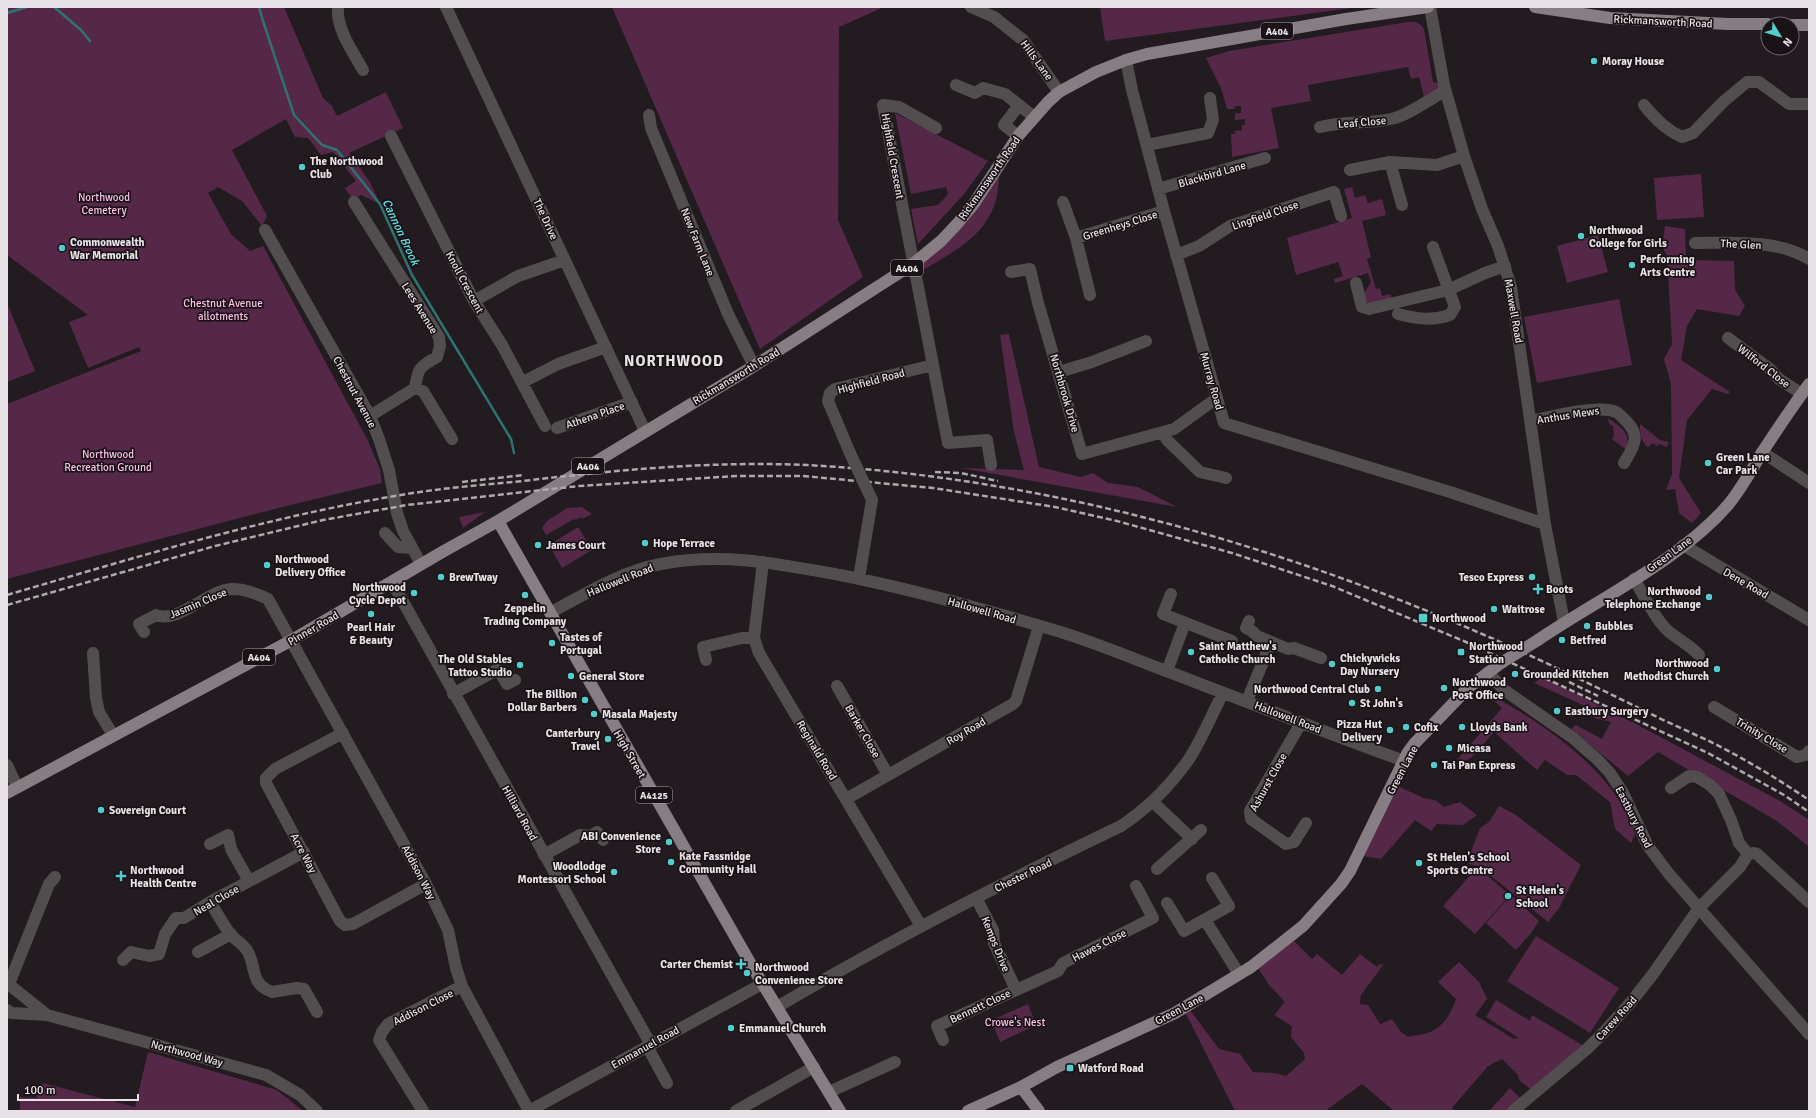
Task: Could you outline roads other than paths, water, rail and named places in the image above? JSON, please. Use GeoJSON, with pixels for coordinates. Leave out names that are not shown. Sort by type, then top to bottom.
{"type":"FeatureCollection","features":[{"type":"Feature","properties":{"kind":"main road","name":"Rickmansworth Road"},"geometry":{"type":"LineString","coordinates":[[530,501],[754,366],[913,264],[941,241],[973,205],[1018,136],[1034,117],[1059,92],[1096,72],[1126,60],[1147,54],[1346,19],[1429,7]]}},
{"type":"Feature","properties":{"kind":"main road","name":"Rickmansworth Road"},"geometry":{"type":"LineString","coordinates":[[1535,7],[1610,18],[1728,24],[1760,24]]}},
{"type":"Feature","properties":{"kind":"main road","name":"Green Lane"},"geometry":{"type":"LineString","coordinates":[[968,1111],[1021,1087],[1057,1067],[1175,1013],[1251,967],[1303,926],[1341,884],[1361,850],[1411,748],[1427,729],[1468,687],[1488,672],[1564,622],[1634,579],[1683,545],[1728,505],[1744,483],[1762,452],[1809,384]]}},
{"type":"Feature","properties":{"kind":"main road","name":"Pinner Road"},"geometry":{"type":"LineString","coordinates":[[12,790],[292,640],[530,501]]}},
{"type":"Feature","properties":{"kind":"main road","name":"High Street"},"geometry":{"type":"LineString","coordinates":[[498,521],[762,984],[814,1067]]}},
{"type":"Feature","properties":{"kind":"main road","name":"A4125"},"geometry":{"type":"LineString","coordinates":[[814,1067],[840,1111]]}},
{"type":"Feature","properties":{"kind":"main road"},"geometry":{"type":"LineString","coordinates":[[1021,1087],[1039,1111]]}},
{"type":"Feature","properties":{"kind":"street"},"geometry":{"type":"LineString","coordinates":[[338,7],[338,16],[342,30],[362,70]]}},
{"type":"Feature","properties":{"kind":"street","name":"The Drive"},"geometry":{"type":"LineString","coordinates":[[446,7],[645,431]]}},
{"type":"Feature","properties":{"kind":"street","name":"Hills Lane"},"geometry":{"type":"LineString","coordinates":[[971,7],[994,17],[1023,40],[1059,92]]}},
{"type":"Feature","properties":{"kind":"street","name":"Maxwell Road"},"geometry":{"type":"LineString","coordinates":[[1429,7],[1438,57],[1464,156],[1482,209],[1505,266],[1511,287],[1546,524],[1564,622]]}},
{"type":"Feature","properties":{"kind":"street","name":"Murray Road"},"geometry":{"type":"LineString","coordinates":[[1126,60],[1132,90],[1158,189],[1224,422],[1450,492],[1546,524]]}},
{"type":"Feature","properties":{"kind":"street"},"geometry":{"type":"LineString","coordinates":[[1644,105],[1657,121],[1671,132],[1682,137],[1693,133],[1723,102],[1747,82],[1759,82],[1789,104],[1809,104]]}},
{"type":"Feature","properties":{"kind":"street"},"geometry":{"type":"LineString","coordinates":[[956,85],[976,93],[983,88],[1005,94],[1034,117]]}},
{"type":"Feature","properties":{"kind":"street","name":"Leaf Close"},"geometry":{"type":"LineString","coordinates":[[1320,128],[1336,124],[1392,119],[1407,113],[1446,91]]}},
{"type":"Feature","properties":{"kind":"street"},"geometry":{"type":"LineString","coordinates":[[1147,145],[1208,133],[1213,120],[1210,98]]}},
{"type":"Feature","properties":{"kind":"street","name":"Highfield Crescent"},"geometry":{"type":"LineString","coordinates":[[913,264],[883,104],[899,107],[936,128]]}},
{"type":"Feature","properties":{"kind":"street"},"geometry":{"type":"LineString","coordinates":[[1018,136],[1004,125],[1019,105]]}},
{"type":"Feature","properties":{"kind":"street","name":"New Farm Lane"},"geometry":{"type":"LineString","coordinates":[[649,115],[651,128],[728,314],[754,366]]}},
{"type":"Feature","properties":{"kind":"street","name":"Knoll Crescent"},"geometry":{"type":"LineString","coordinates":[[392,136],[474,301],[551,427]]}},
{"type":"Feature","properties":{"kind":"street"},"geometry":{"type":"LineString","coordinates":[[1350,170],[1390,162],[1437,165],[1464,156]]}},
{"type":"Feature","properties":{"kind":"street","name":"Blackbird Lane"},"geometry":{"type":"LineString","coordinates":[[1158,189],[1265,158]]}},
{"type":"Feature","properties":{"kind":"street"},"geometry":{"type":"LineString","coordinates":[[1390,162],[1402,205]]}},
{"type":"Feature","properties":{"kind":"street","name":"Lingfield Close"},"geometry":{"type":"LineString","coordinates":[[1176,255],[1199,246],[1230,226],[1334,192],[1341,216]]}},
{"type":"Feature","properties":{"kind":"street","name":"Lees Avenue"},"geometry":{"type":"LineString","coordinates":[[354,202],[439,337],[440,346],[437,357],[425,364],[418,371],[415,388]]}},
{"type":"Feature","properties":{"kind":"street","name":"Greenheys Close"},"geometry":{"type":"LineString","coordinates":[[1063,202],[1076,238],[1090,295]]}},
{"type":"Feature","properties":{"kind":"street","name":"Greenheys Close"},"geometry":{"type":"LineString","coordinates":[[1076,238],[1164,211]]}},
{"type":"Feature","properties":{"kind":"street","name":"Chestnut Avenue"},"geometry":{"type":"LineString","coordinates":[[265,230],[370,416],[389,470],[397,513],[403,531],[421,564]]}},
{"type":"Feature","properties":{"kind":"street","name":"The Glen"},"geometry":{"type":"LineString","coordinates":[[1695,243],[1759,243],[1793,252],[1809,259]]}},
{"type":"Feature","properties":{"kind":"street"},"geometry":{"type":"LineString","coordinates":[[1398,314],[1424,319],[1437,319],[1450,315],[1455,308],[1433,247]]}},
{"type":"Feature","properties":{"kind":"street"},"geometry":{"type":"LineString","coordinates":[[474,301],[518,276],[565,260]]}},
{"type":"Feature","properties":{"kind":"street"},"geometry":{"type":"LineString","coordinates":[[913,264],[948,443],[987,440],[991,465]]}},
{"type":"Feature","properties":{"kind":"street"},"geometry":{"type":"LineString","coordinates":[[1356,283],[1362,307],[1369,309],[1448,290],[1485,273],[1505,266]]}},
{"type":"Feature","properties":{"kind":"street","name":"Northbrook Drive"},"geometry":{"type":"LineString","coordinates":[[1011,272],[1030,269],[1038,303],[1082,454],[1163,432]]}},
{"type":"Feature","properties":{"kind":"street","name":"Wilford Close"},"geometry":{"type":"LineString","coordinates":[[1728,338],[1770,369],[1779,379],[1802,394]]}},
{"type":"Feature","properties":{"kind":"street"},"geometry":{"type":"LineString","coordinates":[[1059,372],[1092,362],[1146,341]]}},
{"type":"Feature","properties":{"kind":"street"},"geometry":{"type":"LineString","coordinates":[[523,382],[558,364],[606,347]]}},
{"type":"Feature","properties":{"kind":"street","name":"Highfield Road"},"geometry":{"type":"LineString","coordinates":[[859,578],[872,500],[828,401],[830,394],[834,390],[933,365]]}},
{"type":"Feature","properties":{"kind":"street"},"geometry":{"type":"LineString","coordinates":[[370,416],[415,388],[423,391],[452,438]]}},
{"type":"Feature","properties":{"kind":"street"},"geometry":{"type":"LineString","coordinates":[[1217,398],[1174,429],[1163,432],[1167,440],[1200,472],[1226,478]]}},
{"type":"Feature","properties":{"kind":"street","name":"Athena Place"},"geometry":{"type":"LineString","coordinates":[[551,427],[632,402]]}},
{"type":"Feature","properties":{"kind":"street","name":"Anthus Mews"},"geometry":{"type":"LineString","coordinates":[[1531,421],[1587,411],[1606,409],[1616,412],[1631,426],[1635,436],[1635,445],[1624,463]]}},
{"type":"Feature","properties":{"kind":"street"},"geometry":{"type":"LineString","coordinates":[[1762,452],[1809,483]]}},
{"type":"Feature","properties":{"kind":"street"},"geometry":{"type":"LineString","coordinates":[[385,533],[398,547],[412,548]]}},
{"type":"Feature","properties":{"kind":"street","name":"Dene Road"},"geometry":{"type":"LineString","coordinates":[[1683,545],[1809,620]]}},
{"type":"Feature","properties":{"kind":"street","name":"Hallowell Road"},"geometry":{"type":"LineString","coordinates":[[550,613],[604,584],[654,566],[700,559],[736,558],[859,578],[964,604],[1055,630],[1404,761]]}},
{"type":"Feature","properties":{"kind":"street"},"geometry":{"type":"LineString","coordinates":[[706,660],[703,646],[739,638],[754,638],[763,562]]}},
{"type":"Feature","properties":{"kind":"street"},"geometry":{"type":"LineString","coordinates":[[1634,579],[1666,629],[1693,648],[1700,655]]}},
{"type":"Feature","properties":{"kind":"street","name":"Hilliard Road"},"geometry":{"type":"LineString","coordinates":[[392,582],[453,694],[544,854],[668,1083]]}},
{"type":"Feature","properties":{"kind":"street","name":"Jasmin Close"},"geometry":{"type":"LineString","coordinates":[[144,632],[139,624],[156,615],[163,618],[173,616],[214,594],[231,589],[255,594],[268,599],[292,640]]}},
{"type":"Feature","properties":{"kind":"street"},"geometry":{"type":"LineString","coordinates":[[1170,594],[1163,614],[1232,641]]}},
{"type":"Feature","properties":{"kind":"street"},"geometry":{"type":"LineString","coordinates":[[1249,621],[1246,628],[1257,636],[1288,649],[1294,648],[1321,658]]}},
{"type":"Feature","properties":{"kind":"street"},"geometry":{"type":"LineString","coordinates":[[1167,671],[1185,623]]}},
{"type":"Feature","properties":{"kind":"street","name":"Roy Road"},"geometry":{"type":"LineString","coordinates":[[846,799],[1013,704],[1016,701],[1040,626]]}},
{"type":"Feature","properties":{"kind":"street","name":"Reginald Road"},"geometry":{"type":"LineString","coordinates":[[754,638],[760,652],[921,926]]}},
{"type":"Feature","properties":{"kind":"street","name":"Addison Way"},"geometry":{"type":"LineString","coordinates":[[292,640],[426,884],[448,930],[456,968],[462,986],[529,1111]]}},
{"type":"Feature","properties":{"kind":"street"},"geometry":{"type":"LineString","coordinates":[[1247,701],[1272,642]]}},
{"type":"Feature","properties":{"kind":"street"},"geometry":{"type":"LineString","coordinates":[[93,653],[96,698],[99,712],[113,735]]}},
{"type":"Feature","properties":{"kind":"street"},"geometry":{"type":"LineString","coordinates":[[453,694],[498,669],[507,684],[515,680]]}},
{"type":"Feature","properties":{"kind":"street","name":"Eastbury Road"},"geometry":{"type":"LineString","coordinates":[[1488,672],[1504,690],[1573,738],[1602,764],[1623,793],[1648,846],[1669,874],[1809,1034]]}},
{"type":"Feature","properties":{"kind":"street","name":"Barker Close"},"geometry":{"type":"LineString","coordinates":[[837,686],[888,775]]}},
{"type":"Feature","properties":{"kind":"street","name":"Chester Road"},"geometry":{"type":"LineString","coordinates":[[777,1007],[844,967],[921,926],[1121,826],[1153,802],[1189,758],[1223,693]]}},
{"type":"Feature","properties":{"kind":"street","name":"Trinity Close"},"geometry":{"type":"LineString","coordinates":[[1714,707],[1797,757],[1806,755],[1809,751]]}},
{"type":"Feature","properties":{"kind":"street","name":"Ashurst Close"},"geometry":{"type":"LineString","coordinates":[[1301,723],[1250,811],[1250,815],[1251,818],[1286,844],[1294,842],[1306,823]]}},
{"type":"Feature","properties":{"kind":"street","name":"Acre Way"},"geometry":{"type":"LineString","coordinates":[[343,732],[275,769],[266,778],[266,782],[340,921],[345,925],[353,924],[426,884]]}},
{"type":"Feature","properties":{"kind":"street"},"geometry":{"type":"LineString","coordinates":[[7,765],[12,790]]}},
{"type":"Feature","properties":{"kind":"street"},"geometry":{"type":"LineString","coordinates":[[1671,788],[1689,776],[1697,777],[1710,785],[1719,794],[1731,820],[1739,843],[1748,854],[1757,854],[1809,902]]}},
{"type":"Feature","properties":{"kind":"street"},"geometry":{"type":"LineString","coordinates":[[1153,802],[1192,839]]}},
{"type":"Feature","properties":{"kind":"street"},"geometry":{"type":"LineString","coordinates":[[1157,869],[1201,830]]}},
{"type":"Feature","properties":{"kind":"street"},"geometry":{"type":"LineString","coordinates":[[544,854],[580,835],[591,836],[597,832],[603,840]]}},
{"type":"Feature","properties":{"kind":"street"},"geometry":{"type":"LineString","coordinates":[[210,844],[228,835],[231,849],[249,881]]}},
{"type":"Feature","properties":{"kind":"street","name":"Neal Close"},"geometry":{"type":"LineString","coordinates":[[124,960],[131,952],[149,956],[159,954],[165,934],[176,918],[184,918],[210,902],[304,852]]}},
{"type":"Feature","properties":{"kind":"street","name":"Carew Road"},"geometry":{"type":"LineString","coordinates":[[1514,1111],[1598,1038],[1631,1002],[1653,974],[1699,908],[1740,868],[1748,854]]}},
{"type":"Feature","properties":{"kind":"street"},"geometry":{"type":"LineString","coordinates":[[48,1015],[8,984],[49,884],[55,877]]}},
{"type":"Feature","properties":{"kind":"street"},"geometry":{"type":"LineString","coordinates":[[1167,903],[1184,931],[1205,920],[1229,906],[1212,878]]}},
{"type":"Feature","properties":{"kind":"street","name":"Hawes Close"},"geometry":{"type":"LineString","coordinates":[[1016,990],[1058,971],[1064,963],[1153,918],[1136,886]]}},
{"type":"Feature","properties":{"kind":"street","name":"Kemps Drive"},"geometry":{"type":"LineString","coordinates":[[976,898],[993,930],[994,943],[1016,990]]}},
{"type":"Feature","properties":{"kind":"street"},"geometry":{"type":"LineString","coordinates":[[210,902],[230,934],[244,944],[249,955],[254,977],[261,986],[272,992],[297,988],[304,989],[317,1012]]}},
{"type":"Feature","properties":{"kind":"street"},"geometry":{"type":"LineString","coordinates":[[1205,920],[1239,974]]}},
{"type":"Feature","properties":{"kind":"street"},"geometry":{"type":"LineString","coordinates":[[198,952],[230,934]]}},
{"type":"Feature","properties":{"kind":"street","name":"Emmanuel Road"},"geometry":{"type":"LineString","coordinates":[[529,1111],[648,1044],[762,984]]}},
{"type":"Feature","properties":{"kind":"street","name":"Addison Close"},"geometry":{"type":"LineString","coordinates":[[423,1111],[379,1040],[382,1032],[388,1024],[462,986]]}},
{"type":"Feature","properties":{"kind":"street","name":"Bennett Close"},"geometry":{"type":"LineString","coordinates":[[943,1040],[937,1026],[1016,990]]}},
{"type":"Feature","properties":{"kind":"street"},"geometry":{"type":"LineString","coordinates":[[7,1010],[11,1013],[48,1015]]}},
{"type":"Feature","properties":{"kind":"street","name":"Northwood Way"},"geometry":{"type":"LineString","coordinates":[[48,1015],[266,1075],[300,1095],[317,1111]]}},
{"type":"Feature","properties":{"kind":"street"},"geometry":{"type":"LineString","coordinates":[[829,1092],[895,1062]]}},
{"type":"Feature","properties":{"kind":"street"},"geometry":{"type":"LineString","coordinates":[[736,1111],[814,1067]]}},
{"type":"Feature","properties":{"kind":"waterway"},"geometry":{"type":"LineString","coordinates":[[7,13],[27,7]]}},
{"type":"Feature","properties":{"kind":"waterway"},"geometry":{"type":"LineString","coordinates":[[54,7],[81,30],[90,41]]}},
{"type":"Feature","properties":{"kind":"waterway","name":"Cannon Brook"},"geometry":{"type":"LineString","coordinates":[[259,7],[294,115],[322,145],[337,150],[380,204],[412,275],[511,439],[514,453]]}},
{"type":"Feature","properties":{"kind":"railway"},"geometry":{"type":"LineString","coordinates":[[7,595],[153,552],[252,526],[351,504],[431,490],[593,473],[699,465],[806,465],[894,472],[982,484],[1069,500],[1155,520],[1240,544],[1325,572],[1408,603],[1489,637],[1550,665],[1711,742],[1785,784],[1809,800]]}},
{"type":"Feature","properties":{"kind":"railway"},"geometry":{"type":"LineString","coordinates":[[935,472],[961,473],[998,481]]}},
{"type":"Feature","properties":{"kind":"railway"},"geometry":{"type":"LineString","coordinates":[[462,482],[524,475]]}},
{"type":"Feature","properties":{"kind":"railway"},"geometry":{"type":"LineString","coordinates":[[7,605],[215,546],[323,520],[407,505],[579,486],[736,476],[803,476],[933,488],[1055,507],[1117,521],[1232,553],[1332,586],[1466,642],[1708,753],[1784,795],[1809,812]]}},
{"type":"Feature","properties":{"kind":"railway"},"geometry":{"type":"LineString","coordinates":[[1569,682],[1598,696]]}},
{"type":"Feature","properties":{"kind":"place","name":"Moray House"},"geometry":{"type":"Point","coordinates":[1594,61]}},
{"type":"Feature","properties":{"kind":"place","name":"The Northwood Club"},"geometry":{"type":"Point","coordinates":[302,167]}},
{"type":"Feature","properties":{"kind":"place","name":"Northwood College for Girls"},"geometry":{"type":"Point","coordinates":[1581,236]}},
{"type":"Feature","properties":{"kind":"place","name":"Commonwealth War Memorial"},"geometry":{"type":"Point","coordinates":[62,248]}},
{"type":"Feature","properties":{"kind":"place","name":"Performing Arts Centre"},"geometry":{"type":"Point","coordinates":[1632,265]}},
{"type":"Feature","properties":{"kind":"place","name":"Green Lane Car Park"},"geometry":{"type":"Point","coordinates":[1708,463]}},
{"type":"Feature","properties":{"kind":"place","name":"Hope Terrace"},"geometry":{"type":"Point","coordinates":[645,543]}},
{"type":"Feature","properties":{"kind":"place","name":"James Court"},"geometry":{"type":"Point","coordinates":[538,545]}},
{"type":"Feature","properties":{"kind":"place","name":"Northwood Delivery Office"},"geometry":{"type":"Point","coordinates":[267,565]}},
{"type":"Feature","properties":{"kind":"place","name":"BrewTway"},"geometry":{"type":"Point","coordinates":[441,577]}},
{"type":"Feature","properties":{"kind":"place","name":"Tesco Express"},"geometry":{"type":"Point","coordinates":[1532,577]}},
{"type":"Feature","properties":{"kind":"place","name":"Boots"},"geometry":{"type":"Point","coordinates":[1538,589]}},
{"type":"Feature","properties":{"kind":"place","name":"Northwood Cycle Depot"},"geometry":{"type":"Point","coordinates":[414,593]}},
{"type":"Feature","properties":{"kind":"place","name":"Zeppelin Trading Company"},"geometry":{"type":"Point","coordinates":[525,595]}},
{"type":"Feature","properties":{"kind":"place","name":"Northwood Telephone Exchange"},"geometry":{"type":"Point","coordinates":[1709,597]}},
{"type":"Feature","properties":{"kind":"place","name":"Waitrose"},"geometry":{"type":"Point","coordinates":[1494,609]}},
{"type":"Feature","properties":{"kind":"place","name":"Pearl Hair & Beauty"},"geometry":{"type":"Point","coordinates":[371,614]}},
{"type":"Feature","properties":{"kind":"place","name":"Northwood"},"geometry":{"type":"Point","coordinates":[1423,618]}},
{"type":"Feature","properties":{"kind":"place","name":"Bubbles"},"geometry":{"type":"Point","coordinates":[1587,626]}},
{"type":"Feature","properties":{"kind":"place","name":"Betfred"},"geometry":{"type":"Point","coordinates":[1562,640]}},
{"type":"Feature","properties":{"kind":"place","name":"Tastes of Portugal"},"geometry":{"type":"Point","coordinates":[552,643]}},
{"type":"Feature","properties":{"kind":"place","name":"Saint Matthew's Catholic Church"},"geometry":{"type":"Point","coordinates":[1191,652]}},
{"type":"Feature","properties":{"kind":"place","name":"Northwood Station"},"geometry":{"type":"Point","coordinates":[1461,652]}},
{"type":"Feature","properties":{"kind":"place","name":"Chickywicks Day Nursery"},"geometry":{"type":"Point","coordinates":[1332,664]}},
{"type":"Feature","properties":{"kind":"place","name":"The Old Stables Tattoo Studio"},"geometry":{"type":"Point","coordinates":[520,665]}},
{"type":"Feature","properties":{"kind":"place","name":"Northwood Methodist Church"},"geometry":{"type":"Point","coordinates":[1717,669]}},
{"type":"Feature","properties":{"kind":"place","name":"Grounded Kitchen"},"geometry":{"type":"Point","coordinates":[1515,674]}},
{"type":"Feature","properties":{"kind":"place","name":"General Store"},"geometry":{"type":"Point","coordinates":[571,676]}},
{"type":"Feature","properties":{"kind":"place","name":"Northwood Post Office"},"geometry":{"type":"Point","coordinates":[1444,688]}},
{"type":"Feature","properties":{"kind":"place","name":"Northwood Central Club"},"geometry":{"type":"Point","coordinates":[1378,689]}},
{"type":"Feature","properties":{"kind":"place","name":"The Billion Dollar Barbers"},"geometry":{"type":"Point","coordinates":[585,700]}},
{"type":"Feature","properties":{"kind":"place","name":"St John's"},"geometry":{"type":"Point","coordinates":[1352,703]}},
{"type":"Feature","properties":{"kind":"place","name":"Eastbury Surgery"},"geometry":{"type":"Point","coordinates":[1557,711]}},
{"type":"Feature","properties":{"kind":"place","name":"Masala Majesty"},"geometry":{"type":"Point","coordinates":[594,714]}},
{"type":"Feature","properties":{"kind":"place","name":"Cofix"},"geometry":{"type":"Point","coordinates":[1406,727]}},
{"type":"Feature","properties":{"kind":"place","name":"Lloyds Bank"},"geometry":{"type":"Point","coordinates":[1462,727]}},
{"type":"Feature","properties":{"kind":"place","name":"Pizza Hut Delivery"},"geometry":{"type":"Point","coordinates":[1390,730]}},
{"type":"Feature","properties":{"kind":"place","name":"Canterbury Travel"},"geometry":{"type":"Point","coordinates":[608,739]}},
{"type":"Feature","properties":{"kind":"place","name":"Micasa"},"geometry":{"type":"Point","coordinates":[1449,748]}},
{"type":"Feature","properties":{"kind":"place","name":"Tai Pan Express"},"geometry":{"type":"Point","coordinates":[1434,765]}},
{"type":"Feature","properties":{"kind":"place","name":"Sovereign Court"},"geometry":{"type":"Point","coordinates":[101,810]}},
{"type":"Feature","properties":{"kind":"place","name":"ABI Convenience Store"},"geometry":{"type":"Point","coordinates":[669,842]}},
{"type":"Feature","properties":{"kind":"place","name":"Kate Fassnidge Community Hall"},"geometry":{"type":"Point","coordinates":[671,862]}},
{"type":"Feature","properties":{"kind":"place","name":"St Helen's School Sports Centre"},"geometry":{"type":"Point","coordinates":[1419,863]}},
{"type":"Feature","properties":{"kind":"place","name":"Woodlodge Montessori School"},"geometry":{"type":"Point","coordinates":[614,872]}},
{"type":"Feature","properties":{"kind":"place","name":"Northwood Health Centre"},"geometry":{"type":"Point","coordinates":[121,876]}},
{"type":"Feature","properties":{"kind":"place","name":"St Helen's School"},"geometry":{"type":"Point","coordinates":[1508,896]}},
{"type":"Feature","properties":{"kind":"place","name":"Carter Chemist"},"geometry":{"type":"Point","coordinates":[741,964]}},
{"type":"Feature","properties":{"kind":"place","name":"Northwood Convenience Store"},"geometry":{"type":"Point","coordinates":[747,973]}},
{"type":"Feature","properties":{"kind":"place","name":"Emmanuel Church"},"geometry":{"type":"Point","coordinates":[731,1028]}},
{"type":"Feature","properties":{"kind":"place","name":"Watford Road"},"geometry":{"type":"Point","coordinates":[1070,1068]}},
{"type":"Feature","properties":{"kind":"district","name":"NORTHWOOD"},"geometry":{"type":"Point","coordinates":[674,361]}},
{"type":"Feature","properties":{"kind":"park label","name":"Northwood Cemetery"},"geometry":{"type":"Point","coordinates":[104,203]}},
{"type":"Feature","properties":{"kind":"park label","name":"Chestnut Avenue allotments"},"geometry":{"type":"Point","coordinates":[223,309]}},
{"type":"Feature","properties":{"kind":"park label","name":"Northwood Recreation Ground"},"geometry":{"type":"Point","coordinates":[108,460]}},
{"type":"Feature","properties":{"kind":"park label","name":"Crowe's Nest"},"geometry":{"type":"Point","coordinates":[1015,1022]}}]}
